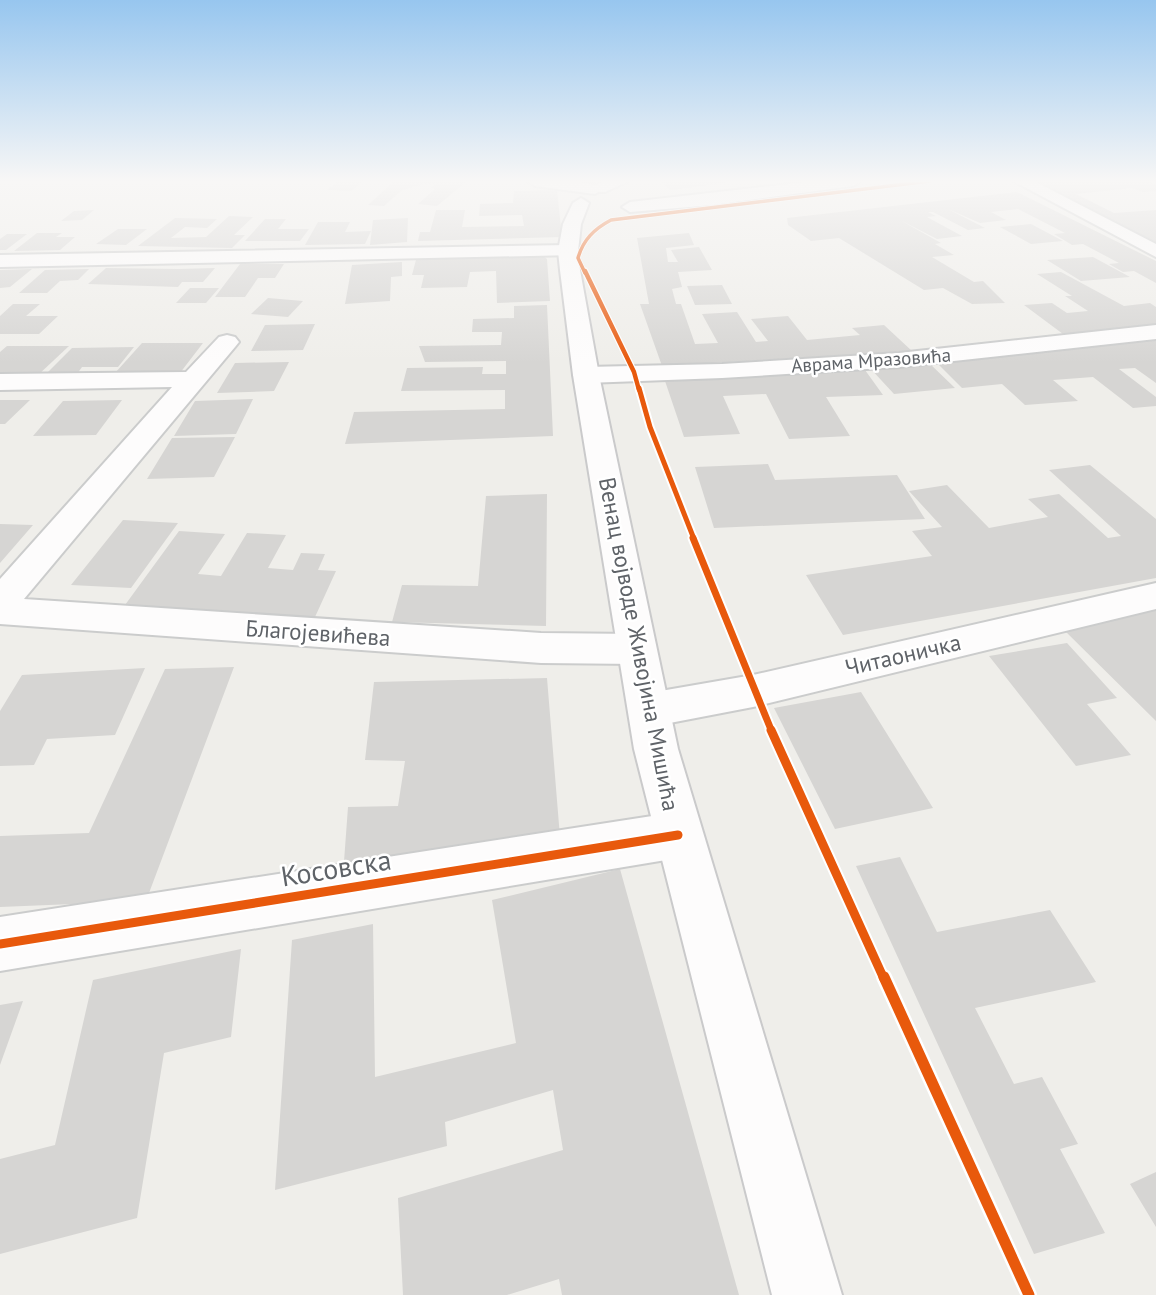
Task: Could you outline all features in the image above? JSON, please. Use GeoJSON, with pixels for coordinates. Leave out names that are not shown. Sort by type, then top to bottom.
{"type":"FeatureCollection","features":[{"type":"Feature","properties":{"kind":"street"},"geometry":{"type":"LineString","coordinates":[[0,261],[531,241]]}},
{"type":"Feature","properties":{"kind":"street","name":"Венац војводе Живојина Мишића"},"geometry":{"type":"LineString","coordinates":[[570,241],[586,375],[649,710],[678,835],[807,1295]]}},
{"type":"Feature","properties":{"kind":"street"},"geometry":{"type":"LineString","coordinates":[[1138,241],[1156,251]]}},
{"type":"Feature","properties":{"kind":"street","name":"Аврама Мразовића"},"geometry":{"type":"LineString","coordinates":[[586,375],[722,371],[899,360],[1156,332]]}},
{"type":"Feature","properties":{"kind":"street"},"geometry":{"type":"LineString","coordinates":[[0,603],[227,342]]}},
{"type":"Feature","properties":{"kind":"street"},"geometry":{"type":"LineString","coordinates":[[0,382],[193,379]]}},
{"type":"Feature","properties":{"kind":"street","name":"Читаоничка"},"geometry":{"type":"LineString","coordinates":[[649,710],[753,691],[1156,596]]}},
{"type":"Feature","properties":{"kind":"street","name":"Благојевићева"},"geometry":{"type":"LineString","coordinates":[[0,611],[541,648],[637,649]]}},
{"type":"Feature","properties":{"kind":"street","name":"Косовска"},"geometry":{"type":"LineString","coordinates":[[0,944],[678,835]]}},
{"type":"Feature","properties":{"kind":"building"},"geometry":{"type":"Polygon","coordinates":[[[0,241],[17,241],[6,250],[0,250],[0,241]]]}},
{"type":"Feature","properties":{"kind":"building"},"geometry":{"type":"Polygon","coordinates":[[[26,241],[70,241],[60,250],[14,251],[26,241]]]}},
{"type":"Feature","properties":{"kind":"building"},"geometry":{"type":"Polygon","coordinates":[[[100,241],[131,241],[126,245],[96,244],[100,241]]]}},
{"type":"Feature","properties":{"kind":"building"},"geometry":{"type":"Polygon","coordinates":[[[144,241],[239,241],[232,248],[138,246],[144,241]]]}},
{"type":"Feature","properties":{"kind":"building"},"geometry":{"type":"Polygon","coordinates":[[[307,241],[366,241],[365,244],[305,245],[307,241]]]}},
{"type":"Feature","properties":{"kind":"building"},"geometry":{"type":"Polygon","coordinates":[[[370,241],[407,241],[407,242],[370,245],[370,241]]]}},
{"type":"Feature","properties":{"kind":"building"},"geometry":{"type":"Polygon","coordinates":[[[638,241],[693,241],[694,245],[666,248],[668,262],[678,262],[671,250],[699,247],[712,270],[678,272],[682,287],[672,289],[676,304],[681,304],[695,344],[718,343],[702,314],[737,312],[756,342],[768,341],[751,319],[788,316],[807,340],[860,335],[852,328],[884,325],[912,351],[662,366],[640,304],[649,304],[638,241]]]}},
{"type":"Feature","properties":{"kind":"building"},"geometry":{"type":"Polygon","coordinates":[[[845,241],[938,241],[941,243],[935,244],[954,255],[932,257],[974,282],[983,281],[1005,303],[972,304],[943,288],[924,290],[845,241]]]}},
{"type":"Feature","properties":{"kind":"building"},"geometry":{"type":"Polygon","coordinates":[[[1026,241],[1058,241],[1031,244],[1026,241]]]}},
{"type":"Feature","properties":{"kind":"building"},"geometry":{"type":"Polygon","coordinates":[[[1066,241],[1117,241],[1156,261],[1156,283],[1134,271],[1123,272],[1109,264],[1119,263],[1083,244],[1072,245],[1066,241]]]}},
{"type":"Feature","properties":{"kind":"building"},"geometry":{"type":"Polygon","coordinates":[[[542,255],[547,259],[550,301],[497,303],[496,271],[470,272],[467,287],[421,288],[424,275],[412,275],[417,256],[542,255]]]}},
{"type":"Feature","properties":{"kind":"building"},"geometry":{"type":"Polygon","coordinates":[[[1093,257],[1130,277],[1081,281],[1047,260],[1093,257]]]}},
{"type":"Feature","properties":{"kind":"building"},"geometry":{"type":"Polygon","coordinates":[[[402,262],[402,276],[391,277],[390,301],[345,304],[352,265],[402,262]]]}},
{"type":"Feature","properties":{"kind":"building"},"geometry":{"type":"Polygon","coordinates":[[[240,264],[284,264],[275,278],[258,278],[245,297],[215,297],[240,264]]]}},
{"type":"Feature","properties":{"kind":"building"},"geometry":{"type":"Polygon","coordinates":[[[106,268],[215,268],[203,282],[182,282],[178,287],[88,284],[106,268]]]}},
{"type":"Feature","properties":{"kind":"building"},"geometry":{"type":"Polygon","coordinates":[[[32,269],[10,287],[0,288],[0,270],[32,269]]]}},
{"type":"Feature","properties":{"kind":"building"},"geometry":{"type":"Polygon","coordinates":[[[89,269],[78,280],[60,281],[47,293],[19,293],[45,270],[89,269]]]}},
{"type":"Feature","properties":{"kind":"building"},"geometry":{"type":"Polygon","coordinates":[[[1061,272],[1124,306],[1150,303],[1156,307],[1156,325],[1063,334],[1024,305],[1052,303],[1067,313],[1088,311],[1065,296],[1072,296],[1037,274],[1061,272]]]}},
{"type":"Feature","properties":{"kind":"building"},"geometry":{"type":"Polygon","coordinates":[[[722,285],[732,304],[695,305],[687,286],[722,285]]]}},
{"type":"Feature","properties":{"kind":"building"},"geometry":{"type":"Polygon","coordinates":[[[190,288],[219,288],[206,303],[176,303],[190,288]]]}},
{"type":"Feature","properties":{"kind":"building"},"geometry":{"type":"Polygon","coordinates":[[[268,298],[303,301],[288,317],[251,314],[268,298]]]}},
{"type":"Feature","properties":{"kind":"building"},"geometry":{"type":"Polygon","coordinates":[[[13,304],[40,304],[26,316],[58,316],[39,334],[0,334],[0,316],[13,304]]]}},
{"type":"Feature","properties":{"kind":"building"},"geometry":{"type":"Polygon","coordinates":[[[547,305],[553,436],[345,444],[354,412],[505,409],[505,390],[401,391],[407,368],[483,367],[482,374],[506,374],[506,361],[425,362],[419,346],[501,345],[502,332],[472,332],[473,319],[514,318],[514,306],[547,305]]]}},
{"type":"Feature","properties":{"kind":"building"},"geometry":{"type":"Polygon","coordinates":[[[315,324],[303,350],[251,351],[265,325],[315,324]]]}},
{"type":"Feature","properties":{"kind":"building"},"geometry":{"type":"Polygon","coordinates":[[[1156,339],[1156,383],[1135,368],[1119,369],[1156,397],[1156,406],[1133,408],[1093,377],[1053,380],[1078,401],[1025,405],[1002,384],[962,388],[934,360],[1156,339]]]}},
{"type":"Feature","properties":{"kind":"building"},"geometry":{"type":"Polygon","coordinates":[[[142,343],[203,343],[180,373],[115,373],[142,343]]]}},
{"type":"Feature","properties":{"kind":"building"},"geometry":{"type":"Polygon","coordinates":[[[7,346],[69,346],[37,376],[0,377],[0,352],[7,346]]]}},
{"type":"Feature","properties":{"kind":"building"},"geometry":{"type":"Polygon","coordinates":[[[134,347],[118,367],[82,367],[77,374],[46,374],[72,348],[134,347]]]}},
{"type":"Feature","properties":{"kind":"building"},"geometry":{"type":"Polygon","coordinates":[[[289,362],[274,391],[217,393],[235,363],[289,362]]]}},
{"type":"Feature","properties":{"kind":"building"},"geometry":{"type":"Polygon","coordinates":[[[928,362],[955,388],[894,394],[869,367],[928,362]]]}},
{"type":"Feature","properties":{"kind":"building"},"geometry":{"type":"Polygon","coordinates":[[[865,370],[883,395],[826,397],[850,436],[789,439],[766,394],[723,396],[740,434],[684,437],[665,381],[865,370]]]}},
{"type":"Feature","properties":{"kind":"building"},"geometry":{"type":"Polygon","coordinates":[[[253,399],[236,434],[174,436],[195,401],[253,399]]]}},
{"type":"Feature","properties":{"kind":"building"},"geometry":{"type":"Polygon","coordinates":[[[0,400],[30,400],[5,424],[0,424],[0,400]]]}},
{"type":"Feature","properties":{"kind":"building"},"geometry":{"type":"Polygon","coordinates":[[[122,400],[96,435],[33,436],[63,401],[122,400]]]}},
{"type":"Feature","properties":{"kind":"building"},"geometry":{"type":"Polygon","coordinates":[[[235,437],[214,477],[147,479],[172,438],[235,437]]]}},
{"type":"Feature","properties":{"kind":"building"},"geometry":{"type":"Polygon","coordinates":[[[768,464],[775,480],[897,475],[925,519],[714,528],[695,467],[768,464]]]}},
{"type":"Feature","properties":{"kind":"building"},"geometry":{"type":"Polygon","coordinates":[[[1090,465],[1156,519],[1156,578],[843,635],[806,575],[932,556],[912,531],[942,527],[909,491],[947,485],[989,528],[1048,517],[1028,499],[1059,494],[1108,538],[1121,536],[1049,470],[1090,465]]]}},
{"type":"Feature","properties":{"kind":"building"},"geometry":{"type":"Polygon","coordinates":[[[547,494],[546,626],[392,622],[402,585],[478,586],[486,496],[547,494]]]}},
{"type":"Feature","properties":{"kind":"building"},"geometry":{"type":"Polygon","coordinates":[[[123,520],[178,523],[131,588],[71,585],[123,520]]]}},
{"type":"Feature","properties":{"kind":"building"},"geometry":{"type":"Polygon","coordinates":[[[0,524],[33,525],[0,563],[0,524]]]}},
{"type":"Feature","properties":{"kind":"building"},"geometry":{"type":"Polygon","coordinates":[[[179,531],[225,534],[198,574],[221,576],[247,533],[286,535],[268,568],[293,570],[301,553],[325,554],[318,570],[336,571],[315,617],[125,605],[179,531]]]}},
{"type":"Feature","properties":{"kind":"building"},"geometry":{"type":"Polygon","coordinates":[[[1156,608],[1156,721],[1064,630],[1156,608]]]}},
{"type":"Feature","properties":{"kind":"building"},"geometry":{"type":"Polygon","coordinates":[[[1067,643],[1117,698],[1087,704],[1131,755],[1076,766],[989,656],[1067,643]]]}},
{"type":"Feature","properties":{"kind":"building"},"geometry":{"type":"Polygon","coordinates":[[[234,667],[146,901],[0,907],[0,836],[89,833],[165,669],[234,667]]]}},
{"type":"Feature","properties":{"kind":"building"},"geometry":{"type":"Polygon","coordinates":[[[145,668],[115,735],[47,739],[34,765],[0,766],[0,711],[22,675],[145,668]]]}},
{"type":"Feature","properties":{"kind":"building"},"geometry":{"type":"Polygon","coordinates":[[[547,678],[560,837],[343,875],[348,807],[398,806],[405,761],[365,760],[374,682],[547,678]]]}},
{"type":"Feature","properties":{"kind":"building"},"geometry":{"type":"Polygon","coordinates":[[[861,692],[933,808],[835,829],[774,708],[861,692]]]}},
{"type":"Feature","properties":{"kind":"building"},"geometry":{"type":"Polygon","coordinates":[[[900,857],[937,932],[1050,910],[1096,982],[975,1008],[1014,1084],[1042,1077],[1078,1144],[1060,1149],[1105,1233],[1034,1254],[856,866],[900,857]]]}},
{"type":"Feature","properties":{"kind":"building"},"geometry":{"type":"Polygon","coordinates":[[[620,869],[739,1295],[562,1295],[559,1279],[507,1295],[403,1295],[398,1198],[563,1150],[553,1090],[445,1122],[447,1146],[275,1190],[292,940],[373,924],[375,1077],[516,1043],[492,900],[620,869]]]}},
{"type":"Feature","properties":{"kind":"building"},"geometry":{"type":"Polygon","coordinates":[[[241,949],[231,1037],[164,1053],[137,1218],[0,1254],[0,1159],[55,1145],[93,980],[241,949]]]}},
{"type":"Feature","properties":{"kind":"building"},"geometry":{"type":"Polygon","coordinates":[[[23,1001],[0,1065],[0,1005],[23,1001]]]}},
{"type":"Feature","properties":{"kind":"building"},"geometry":{"type":"Polygon","coordinates":[[[1156,1172],[1156,1227],[1130,1184],[1156,1172]]]}},
{"type":"Feature","properties":{"kind":"cycle path"},"geometry":{"type":"LineString","coordinates":[[585,241],[578,258],[634,372],[650,427],[753,691],[1029,1295]]}},
{"type":"Feature","properties":{"kind":"cycle path"},"geometry":{"type":"LineString","coordinates":[[0,944],[678,835]]}}]}
